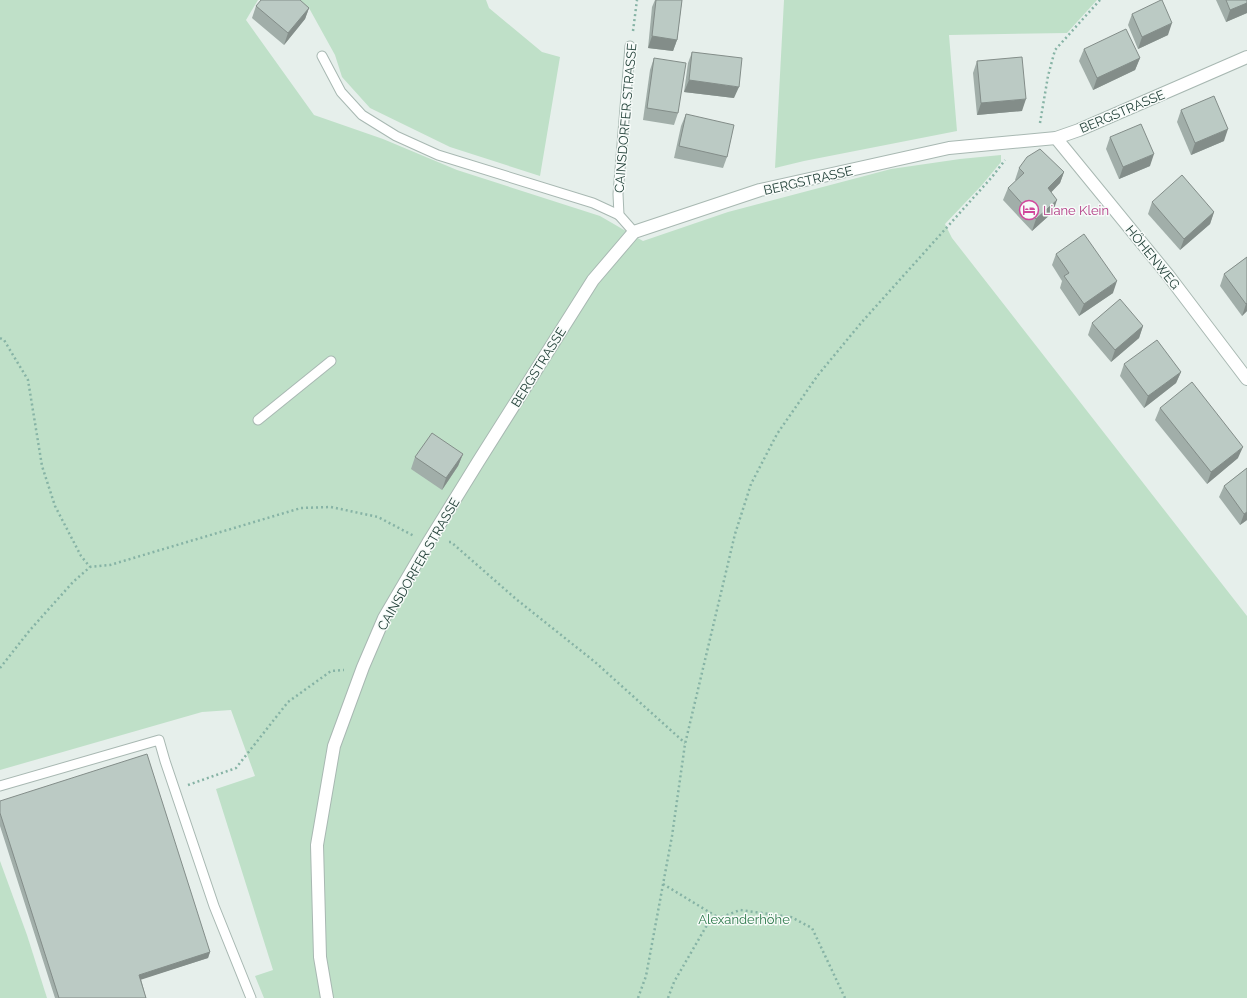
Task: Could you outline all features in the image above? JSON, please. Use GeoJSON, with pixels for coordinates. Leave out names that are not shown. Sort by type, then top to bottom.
{"type":"FeatureCollection","features":[{"type":"Feature","properties":{"kind":"street","name":"BERGSTRASSE"},"geometry":{"type":"LineString","coordinates":[[478,462],[593,280],[634,232],[760,190],[948,148],[1056,138],[1079,130],[1247,57]]}},
{"type":"Feature","properties":{"kind":"street","name":"HÖHENWEG"},"geometry":{"type":"LineString","coordinates":[[1056,138],[1168,275],[1247,379]]}},
{"type":"Feature","properties":{"kind":"street","name":"CAINSDORFER STRASSE"},"geometry":{"type":"LineString","coordinates":[[327,998],[320,957],[317,845],[334,746],[362,669],[384,618],[478,462]]}},
{"type":"Feature","properties":{"kind":"lane","name":"CAINSDORFER STRASSE"},"geometry":{"type":"LineString","coordinates":[[620,215],[618,194],[630,46]]}},
{"type":"Feature","properties":{"kind":"lane"},"geometry":{"type":"LineString","coordinates":[[322,56],[341,92],[362,115],[396,136],[438,155],[593,203],[620,215],[634,232]]}},
{"type":"Feature","properties":{"kind":"lane"},"geometry":{"type":"LineString","coordinates":[[258,420],[331,361]]}},
{"type":"Feature","properties":{"kind":"lane"},"geometry":{"type":"LineString","coordinates":[[0,786],[159,740],[174,790],[214,906],[251,998]]}},
{"type":"Feature","properties":{"kind":"path","name":"CAINSDORFER STRASSE"},"geometry":{"type":"LineString","coordinates":[[630,46],[637,0]]}},
{"type":"Feature","properties":{"kind":"path"},"geometry":{"type":"LineString","coordinates":[[1041,140],[1039,126],[1048,76],[1055,50],[1100,0]]}},
{"type":"Feature","properties":{"kind":"path"},"geometry":{"type":"LineString","coordinates":[[638,998],[646,976],[672,836],[685,744],[735,534],[751,484],[777,434],[818,375],[861,323],[992,177],[1008,157],[1015,142]]}},
{"type":"Feature","properties":{"kind":"path"},"geometry":{"type":"LineString","coordinates":[[0,338],[4,340],[28,380],[42,466],[55,506],[81,556],[90,567]]}},
{"type":"Feature","properties":{"kind":"path"},"geometry":{"type":"LineString","coordinates":[[0,668],[30,630],[73,582],[90,567],[110,565],[301,508],[331,506],[378,517],[428,543],[451,542],[516,599],[595,662],[685,744]]}},
{"type":"Feature","properties":{"kind":"path"},"geometry":{"type":"LineString","coordinates":[[174,790],[236,768],[288,702],[330,671],[362,669]]}},
{"type":"Feature","properties":{"kind":"path"},"geometry":{"type":"LineString","coordinates":[[663,884],[719,918]]}},
{"type":"Feature","properties":{"kind":"path"},"geometry":{"type":"LineString","coordinates":[[668,998],[674,982],[707,925],[719,918],[740,910],[767,915],[791,917],[812,928],[845,998]]}},
{"type":"Feature","properties":{"kind":"green space","name":"Alexanderhöhe"},"geometry":{"type":"Polygon","coordinates":[[[0,0],[258,0],[246,20],[314,115],[383,139],[457,170],[600,216],[643,241],[728,212],[891,169],[960,159],[1001,155],[1001,162],[982,185],[945,224],[952,238],[1247,616],[1247,998],[264,998],[255,976],[273,970],[216,789],[255,776],[231,710],[202,712],[0,770],[0,0]]]}},
{"type":"Feature","properties":{"kind":"green space"},"geometry":{"type":"Polygon","coordinates":[[[297,0],[486,0],[489,8],[542,52],[560,57],[540,176],[450,147],[370,108],[342,77],[335,55],[309,8],[297,0]]]}},
{"type":"Feature","properties":{"kind":"green space"},"geometry":{"type":"Polygon","coordinates":[[[784,0],[1097,0],[1067,33],[949,35],[957,131],[775,168],[784,0]]]}},
{"type":"Feature","properties":{"kind":"green space"},"geometry":{"type":"Polygon","coordinates":[[[0,861],[27,935],[47,998],[0,998],[0,861]]]}},
{"type":"Feature","properties":{"kind":"building"},"geometry":{"type":"Polygon","coordinates":[[[261,0],[300,0],[309,8],[288,33],[256,6],[261,0]]]}},
{"type":"Feature","properties":{"kind":"building"},"geometry":{"type":"Polygon","coordinates":[[[656,0],[682,0],[677,40],[652,36],[656,0]]]}},
{"type":"Feature","properties":{"kind":"building"},"geometry":{"type":"Polygon","coordinates":[[[1161,0],[1172,23],[1142,37],[1132,14],[1161,0]]]}},
{"type":"Feature","properties":{"kind":"building"},"geometry":{"type":"Polygon","coordinates":[[[1226,0],[1247,0],[1247,3],[1230,10],[1226,0]]]}},
{"type":"Feature","properties":{"kind":"building"},"geometry":{"type":"Polygon","coordinates":[[[1126,29],[1140,58],[1097,78],[1084,49],[1126,29]]]}},
{"type":"Feature","properties":{"kind":"building"},"geometry":{"type":"Polygon","coordinates":[[[692,52],[742,58],[739,87],[689,80],[692,52]]]}},
{"type":"Feature","properties":{"kind":"building"},"geometry":{"type":"Polygon","coordinates":[[[1022,57],[1026,99],[981,103],[977,61],[1022,57]]]}},
{"type":"Feature","properties":{"kind":"building"},"geometry":{"type":"Polygon","coordinates":[[[654,58],[686,63],[678,113],[647,108],[654,58]]]}},
{"type":"Feature","properties":{"kind":"building"},"geometry":{"type":"Polygon","coordinates":[[[1214,96],[1228,129],[1195,143],[1181,110],[1214,96]]]}},
{"type":"Feature","properties":{"kind":"building"},"geometry":{"type":"Polygon","coordinates":[[[686,114],[734,125],[727,157],[679,146],[686,114]]]}},
{"type":"Feature","properties":{"kind":"building"},"geometry":{"type":"Polygon","coordinates":[[[1141,124],[1154,154],[1123,167],[1110,137],[1141,124]]]}},
{"type":"Feature","properties":{"kind":"building"},"geometry":{"type":"Polygon","coordinates":[[[1040,149],[1064,172],[1048,188],[1057,200],[1036,219],[1008,188],[1024,173],[1019,168],[1027,157],[1040,149]]]}},
{"type":"Feature","properties":{"kind":"building"},"geometry":{"type":"Polygon","coordinates":[[[1182,175],[1214,212],[1184,239],[1152,202],[1182,175]]]}},
{"type":"Feature","properties":{"kind":"building"},"geometry":{"type":"Polygon","coordinates":[[[1084,234],[1117,281],[1084,304],[1064,276],[1069,273],[1056,254],[1084,234]]]}},
{"type":"Feature","properties":{"kind":"building"},"geometry":{"type":"Polygon","coordinates":[[[1247,257],[1247,303],[1246,304],[1224,274],[1247,257]]]}},
{"type":"Feature","properties":{"kind":"building"},"geometry":{"type":"Polygon","coordinates":[[[1120,299],[1143,326],[1115,350],[1092,323],[1120,299]]]}},
{"type":"Feature","properties":{"kind":"building"},"geometry":{"type":"Polygon","coordinates":[[[1157,340],[1181,372],[1148,396],[1124,364],[1157,340]]]}},
{"type":"Feature","properties":{"kind":"building"},"geometry":{"type":"Polygon","coordinates":[[[1192,382],[1243,447],[1211,472],[1160,408],[1192,382]]]}},
{"type":"Feature","properties":{"kind":"building"},"geometry":{"type":"Polygon","coordinates":[[[432,433],[463,454],[446,478],[415,457],[432,433]]]}},
{"type":"Feature","properties":{"kind":"building"},"geometry":{"type":"Polygon","coordinates":[[[1247,468],[1247,512],[1244,514],[1224,486],[1247,468]]]}},
{"type":"Feature","properties":{"kind":"building"},"geometry":{"type":"Polygon","coordinates":[[[147,754],[210,952],[139,975],[146,998],[59,998],[0,813],[0,801],[147,754]]]}},
{"type":"Feature","properties":{"kind":"place","name":"Liane Klein"},"geometry":{"type":"Point","coordinates":[1029,210]}}]}
